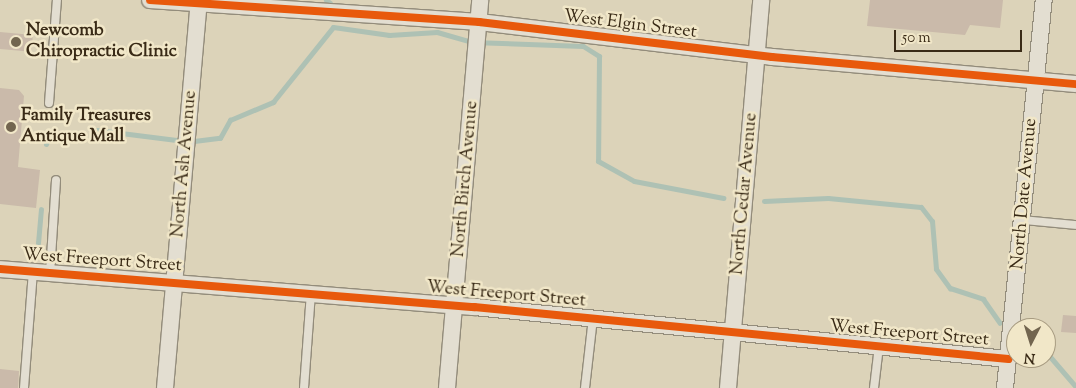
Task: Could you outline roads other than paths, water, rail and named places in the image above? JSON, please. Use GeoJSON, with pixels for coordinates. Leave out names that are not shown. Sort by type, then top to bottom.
{"type":"FeatureCollection","features":[{"type":"Feature","properties":{"kind":"street","name":"West Elgin Street"},"geometry":{"type":"LineString","coordinates":[[150,0],[199,2],[1076,84]]}},
{"type":"Feature","properties":{"kind":"street","name":"North Birch Avenue"},"geometry":{"type":"LineString","coordinates":[[447,388],[477,55],[480,0]]}},
{"type":"Feature","properties":{"kind":"street","name":"North Cedar Avenue"},"geometry":{"type":"LineString","coordinates":[[728,388],[761,0]]}},
{"type":"Feature","properties":{"kind":"street","name":"North Date Avenue"},"geometry":{"type":"LineString","coordinates":[[1013,318],[1024,220],[1044,0]]}},
{"type":"Feature","properties":{"kind":"street","name":"North Ash Avenue"},"geometry":{"type":"LineString","coordinates":[[165,388],[199,2]]}},
{"type":"Feature","properties":{"kind":"street","name":"West Freeport Street"},"geometry":{"type":"LineString","coordinates":[[0,269],[455,305],[1006,359]]}},
{"type":"Feature","properties":{"kind":"street","name":"North Date Avenue"},"geometry":{"type":"LineString","coordinates":[[1005,388],[1007,368]]}},
{"type":"Feature","properties":{"kind":"lane"},"geometry":{"type":"LineString","coordinates":[[49,103],[58,0]]}},
{"type":"Feature","properties":{"kind":"lane"},"geometry":{"type":"LineString","coordinates":[[50,272],[56,180]]}},
{"type":"Feature","properties":{"kind":"lane"},"geometry":{"type":"LineString","coordinates":[[1024,220],[1076,225]]}},
{"type":"Feature","properties":{"kind":"lane"},"geometry":{"type":"LineString","coordinates":[[24,388],[33,272]]}},
{"type":"Feature","properties":{"kind":"lane"},"geometry":{"type":"LineString","coordinates":[[304,388],[311,293]]}},
{"type":"Feature","properties":{"kind":"lane"},"geometry":{"type":"LineString","coordinates":[[585,388],[593,318]]}},
{"type":"Feature","properties":{"kind":"lane"},"geometry":{"type":"LineString","coordinates":[[874,388],[879,346]]}},
{"type":"Feature","properties":{"kind":"waterway"},"geometry":{"type":"LineString","coordinates":[[326,0],[330,3]]}},
{"type":"Feature","properties":{"kind":"waterway"},"geometry":{"type":"LineString","coordinates":[[194,141],[220,138],[230,120],[273,102],[333,27],[389,35],[437,32],[471,42],[583,46],[599,56],[598,161],[634,181],[723,198]]}},
{"type":"Feature","properties":{"kind":"waterway"},"geometry":{"type":"LineString","coordinates":[[97,130],[176,140]]}},
{"type":"Feature","properties":{"kind":"waterway"},"geometry":{"type":"LineString","coordinates":[[46,144],[49,137],[59,135]]}},
{"type":"Feature","properties":{"kind":"waterway"},"geometry":{"type":"LineString","coordinates":[[764,201],[828,198],[921,207],[932,221],[936,269],[950,288],[983,299],[1000,323]]}},
{"type":"Feature","properties":{"kind":"waterway"},"geometry":{"type":"LineString","coordinates":[[38,243],[41,209]]}},
{"type":"Feature","properties":{"kind":"waterway"},"geometry":{"type":"LineString","coordinates":[[1056,364],[1076,387]]}},
{"type":"Feature","properties":{"kind":"place","name":"Newcomb Chiropractic Clinic"},"geometry":{"type":"Point","coordinates":[16,42]}},
{"type":"Feature","properties":{"kind":"place","name":"Family Treasures Antique Mall"},"geometry":{"type":"Point","coordinates":[11,127]}}]}
